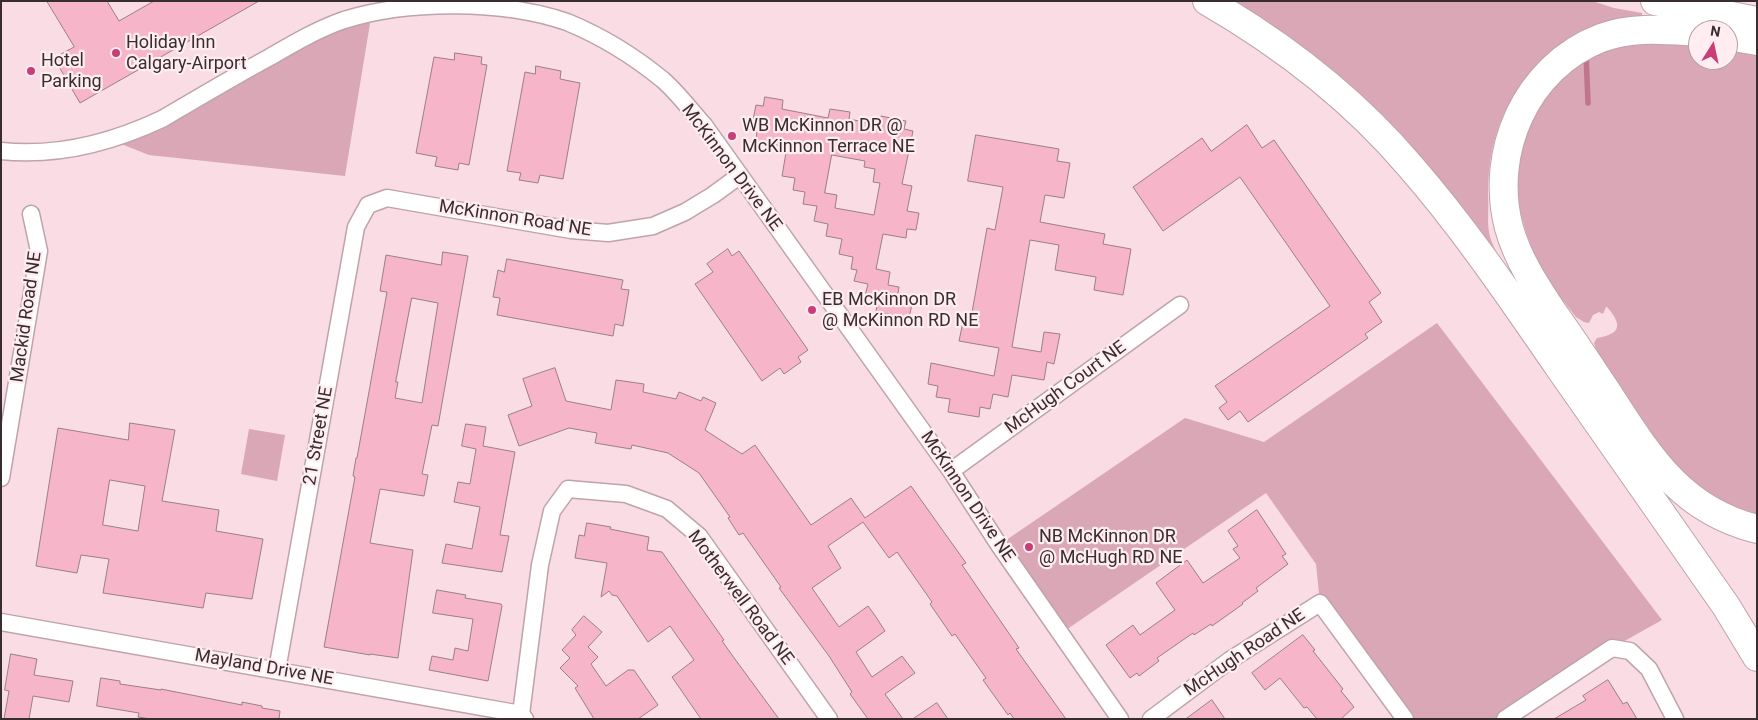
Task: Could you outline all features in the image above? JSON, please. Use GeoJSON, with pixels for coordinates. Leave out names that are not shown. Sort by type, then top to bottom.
{"type":"FeatureCollection","features":[{"type":"Feature","properties":{"kind":"highway"},"geometry":{"type":"LineString","coordinates":[[1207,1],[1268,38],[1333,89],[1388,142],[1433,192],[1507,291],[1726,606],[1757,657]]}},
{"type":"Feature","properties":{"kind":"highway"},"geometry":{"type":"LineString","coordinates":[[1655,1],[1757,21]]}},
{"type":"Feature","properties":{"kind":"highway"},"geometry":{"type":"LineString","coordinates":[[1688,31],[1649,29],[1624,32],[1602,38],[1578,48],[1557,66],[1538,84],[1524,104],[1516,121],[1504,160],[1502,185],[1504,205],[1517,251],[1540,295],[1656,463],[1684,493],[1701,505],[1737,523],[1757,529]]}},
{"type":"Feature","properties":{"kind":"highway"},"geometry":{"type":"LineString","coordinates":[[1738,38],[1757,41]]}},
{"type":"Feature","properties":{"kind":"street","name":"McKinnon Drive NE"},"geometry":{"type":"LineString","coordinates":[[1,151],[42,152],[76,148],[111,140],[137,131],[162,119],[313,33],[343,20],[372,11],[408,5],[472,4],[506,6],[536,12],[566,22],[617,48],[664,82],[704,125],[951,471],[999,545],[1120,719]]}},
{"type":"Feature","properties":{"kind":"street","name":"McKinnon Road NE"},"geometry":{"type":"LineString","coordinates":[[368,206],[387,198],[570,230],[608,233],[653,226],[685,212],[713,196],[739,176]]}},
{"type":"Feature","properties":{"kind":"street","name":"21 Street NE"},"geometry":{"type":"LineString","coordinates":[[277,670],[356,227],[368,206]]}},
{"type":"Feature","properties":{"kind":"street","name":"Mackid Road NE"},"geometry":{"type":"LineString","coordinates":[[1,478],[39,251],[31,214]]}},
{"type":"Feature","properties":{"kind":"street","name":"McHugh Court NE"},"geometry":{"type":"LineString","coordinates":[[951,471],[1180,305]]}},
{"type":"Feature","properties":{"kind":"street","name":"Motherwell Road NE"},"geometry":{"type":"LineString","coordinates":[[523,716],[540,565],[552,511],[568,489],[626,494],[667,509],[699,536],[829,719]]}},
{"type":"Feature","properties":{"kind":"street","name":"McHugh Road NE"},"geometry":{"type":"LineString","coordinates":[[1150,719],[1230,660],[1320,603],[1405,719]]}},
{"type":"Feature","properties":{"kind":"street","name":"Mayland Drive NE"},"geometry":{"type":"LineString","coordinates":[[1,622],[277,670],[523,716]]}},
{"type":"Feature","properties":{"kind":"street"},"geometry":{"type":"LineString","coordinates":[[1505,719],[1612,648],[1630,651],[1649,669],[1674,719]]}},
{"type":"Feature","properties":{"kind":"shaded area"},"geometry":{"type":"Polygon","coordinates":[[[1229,1],[1592,1],[1614,8],[1642,13],[1642,17],[1602,25],[1580,34],[1538,65],[1510,102],[1500,124],[1493,147],[1489,172],[1488,228],[1499,257],[1476,233],[1229,1]]]}},
{"type":"Feature","properties":{"kind":"shaded area"},"geometry":{"type":"Polygon","coordinates":[[[372,11],[345,176],[149,155],[111,140],[372,11]]]}},
{"type":"Feature","properties":{"kind":"shaded area"},"geometry":{"type":"Polygon","coordinates":[[[1688,41],[1688,70],[1738,70],[1738,46],[1757,49],[1757,515],[1733,507],[1702,491],[1659,449],[1596,349],[1594,343],[1597,338],[1611,334],[1617,327],[1612,313],[1606,307],[1603,314],[1599,312],[1593,315],[1589,323],[1576,317],[1553,288],[1537,262],[1526,232],[1519,208],[1515,167],[1530,116],[1562,73],[1607,45],[1688,41]]]}},
{"type":"Feature","properties":{"kind":"shaded area"},"geometry":{"type":"Polygon","coordinates":[[[1437,323],[1662,620],[1612,648],[1505,719],[1405,719],[1320,603],[1316,564],[1266,493],[1060,634],[999,545],[1185,418],[1264,442],[1437,323]]]}},
{"type":"Feature","properties":{"kind":"shaded area"},"geometry":{"type":"Polygon","coordinates":[[[249,429],[285,435],[277,481],[241,474],[249,429]]]}},
{"type":"Feature","properties":{"kind":"building","name":"Holiday Inn Calgary-Airport"},"geometry":{"type":"Polygon","coordinates":[[[47,1],[107,1],[119,21],[154,1],[259,1],[80,103],[54,58],[74,47],[47,1]]]}},
{"type":"Feature","properties":{"kind":"building"},"geometry":{"type":"Polygon","coordinates":[[[455,53],[482,57],[481,64],[487,65],[469,165],[459,163],[458,170],[435,166],[437,157],[416,153],[434,57],[454,60],[455,53]]]}},
{"type":"Feature","properties":{"kind":"building"},"geometry":{"type":"Polygon","coordinates":[[[536,66],[561,71],[560,79],[580,83],[563,179],[540,175],[538,183],[519,180],[521,173],[507,171],[525,72],[535,74],[536,66]]]}},
{"type":"Feature","properties":{"kind":"building"},"geometry":{"type":"Polygon","coordinates":[[[765,97],[783,100],[782,109],[828,118],[830,109],[850,112],[849,119],[879,125],[881,116],[906,121],[904,129],[913,131],[902,184],[912,186],[907,211],[919,213],[916,230],[907,229],[906,238],[883,234],[876,269],[890,272],[888,285],[899,287],[897,301],[912,304],[909,318],[876,312],[878,298],[865,296],[868,284],[854,281],[857,270],[851,269],[853,257],[839,254],[842,239],[826,236],[828,224],[814,221],[817,206],[803,204],[805,192],[793,190],[795,178],[782,176],[787,147],[756,141],[757,132],[751,130],[756,105],[763,106],[765,97]],[[832,155],[825,193],[837,195],[835,208],[874,215],[880,183],[873,182],[875,169],[864,167],[865,161],[832,155]]]}},
{"type":"Feature","properties":{"kind":"building"},"geometry":{"type":"Polygon","coordinates":[[[1247,125],[1262,148],[1274,140],[1381,293],[1369,302],[1382,322],[1365,334],[1368,338],[1248,422],[1240,411],[1228,420],[1219,408],[1227,402],[1215,386],[1330,306],[1240,177],[1163,231],[1133,187],[1202,138],[1211,151],[1247,125]]]}},
{"type":"Feature","properties":{"kind":"building"},"geometry":{"type":"Polygon","coordinates":[[[976,135],[1059,149],[1057,161],[1070,163],[1064,198],[1045,195],[1040,222],[1105,234],[1103,244],[1131,249],[1123,295],[1094,290],[1096,277],[1055,270],[1059,245],[1030,240],[1012,347],[1041,352],[1044,332],[1060,334],[1054,364],[1047,362],[1044,380],[1012,375],[1008,397],[993,394],[990,409],[980,407],[979,417],[948,412],[950,399],[936,397],[938,386],[928,384],[931,363],[994,376],[999,348],[959,341],[964,317],[971,318],[987,228],[995,230],[1003,187],[968,181],[976,135]]]}},
{"type":"Feature","properties":{"kind":"building"},"geometry":{"type":"Polygon","coordinates":[[[728,249],[732,256],[739,251],[808,350],[798,357],[801,362],[784,374],[780,368],[762,381],[695,284],[713,272],[707,264],[728,249]]]}},
{"type":"Feature","properties":{"kind":"building"},"geometry":{"type":"Polygon","coordinates":[[[443,252],[468,256],[438,426],[432,425],[422,474],[428,475],[424,496],[380,489],[370,543],[413,550],[398,658],[324,647],[355,477],[353,476],[356,458],[387,292],[380,291],[386,255],[441,265],[443,252]],[[412,298],[396,382],[398,382],[395,398],[422,403],[438,303],[412,298]]]}},
{"type":"Feature","properties":{"kind":"building"},"geometry":{"type":"Polygon","coordinates":[[[507,259],[623,280],[621,289],[629,290],[623,326],[615,324],[613,336],[497,315],[500,298],[493,297],[498,270],[504,272],[507,259]]]}},
{"type":"Feature","properties":{"kind":"building"},"geometry":{"type":"Polygon","coordinates":[[[555,368],[566,401],[611,410],[616,380],[644,384],[643,392],[676,399],[679,392],[701,401],[703,397],[716,403],[705,430],[742,454],[755,445],[811,525],[851,498],[865,518],[911,486],[966,563],[962,565],[1019,648],[1016,649],[1066,719],[1014,719],[1010,713],[1008,715],[983,680],[986,678],[955,634],[952,636],[930,604],[932,602],[897,552],[889,558],[863,522],[828,546],[841,568],[812,588],[839,627],[868,606],[876,617],[885,631],[856,652],[872,677],[902,656],[915,673],[885,694],[903,719],[868,719],[850,694],[852,692],[829,656],[779,588],[781,587],[743,533],[739,535],[728,518],[730,517],[699,473],[668,453],[632,445],[631,449],[595,443],[597,433],[569,428],[519,446],[508,415],[532,406],[523,379],[555,368]]]}},
{"type":"Feature","properties":{"kind":"building"},"geometry":{"type":"Polygon","coordinates":[[[130,423],[175,430],[162,501],[219,510],[216,531],[263,539],[252,599],[206,593],[203,608],[103,593],[109,559],[81,555],[77,573],[36,566],[58,428],[128,440],[130,423]],[[110,480],[103,525],[138,531],[145,486],[110,480]]]}},
{"type":"Feature","properties":{"kind":"building"},"geometry":{"type":"Polygon","coordinates":[[[466,424],[486,427],[483,446],[515,452],[500,535],[509,536],[502,572],[442,563],[446,544],[472,549],[480,507],[454,502],[458,482],[470,484],[476,449],[462,446],[466,424]]]}},
{"type":"Feature","properties":{"kind":"building"},"geometry":{"type":"Polygon","coordinates":[[[1257,510],[1286,554],[1282,556],[1288,564],[1256,588],[1258,591],[1243,604],[1212,626],[1211,624],[1194,635],[1193,633],[1157,658],[1159,661],[1139,676],[1137,673],[1130,678],[1106,645],[1133,625],[1140,635],[1175,610],[1156,583],[1187,560],[1203,583],[1240,558],[1233,549],[1238,546],[1228,531],[1257,510]]]}},
{"type":"Feature","properties":{"kind":"building"},"geometry":{"type":"Polygon","coordinates":[[[587,523],[649,537],[647,550],[662,552],[724,640],[722,641],[779,719],[701,719],[672,677],[694,660],[670,626],[648,642],[617,596],[612,595],[609,591],[601,597],[607,563],[575,558],[579,535],[584,536],[587,523]]]}},
{"type":"Feature","properties":{"kind":"building"},"geometry":{"type":"Polygon","coordinates":[[[437,590],[466,595],[465,598],[501,604],[488,681],[429,670],[432,656],[453,660],[455,648],[468,651],[473,619],[433,613],[437,590]]]}},
{"type":"Feature","properties":{"kind":"building"},"geometry":{"type":"Polygon","coordinates":[[[584,616],[602,632],[588,647],[598,657],[591,664],[606,686],[628,670],[634,670],[658,705],[638,719],[594,719],[575,688],[578,686],[560,668],[570,658],[562,650],[576,635],[572,630],[584,616]]]}},
{"type":"Feature","properties":{"kind":"building"},"geometry":{"type":"Polygon","coordinates":[[[1303,635],[1354,707],[1341,719],[1317,719],[1307,707],[1304,708],[1280,678],[1265,690],[1252,673],[1303,635]]]}},
{"type":"Feature","properties":{"kind":"building"},"geometry":{"type":"Polygon","coordinates":[[[11,654],[37,659],[34,675],[73,681],[69,702],[33,696],[29,719],[4,719],[9,691],[5,690],[11,654]]]}},
{"type":"Feature","properties":{"kind":"building"},"geometry":{"type":"Polygon","coordinates":[[[101,678],[120,681],[120,684],[161,689],[242,705],[242,702],[262,706],[262,708],[280,711],[279,719],[151,719],[138,717],[139,713],[97,706],[101,678]]]}},
{"type":"Feature","properties":{"kind":"building"},"geometry":{"type":"Polygon","coordinates":[[[1608,680],[1623,704],[1627,702],[1637,719],[1554,719],[1586,700],[1583,696],[1608,680]]]}},
{"type":"Feature","properties":{"kind":"building"},"geometry":{"type":"Polygon","coordinates":[[[1212,700],[1225,719],[1186,719],[1212,700]]]}},
{"type":"Feature","properties":{"kind":"building"},"geometry":{"type":"Polygon","coordinates":[[[937,703],[948,719],[913,719],[937,703]]]}},
{"type":"Feature","properties":{"kind":"waterway"},"geometry":{"type":"LineString","coordinates":[[1586,54],[1588,103]]}},
{"type":"Feature","properties":{"kind":"place","name":"Holiday Inn Calgary-Airport"},"geometry":{"type":"Point","coordinates":[116,53]}},
{"type":"Feature","properties":{"kind":"place","name":"Hotel Parking"},"geometry":{"type":"Point","coordinates":[31,71]}},
{"type":"Feature","properties":{"kind":"place","name":"WB McKinnon DR @ McKinnon Terrace NE"},"geometry":{"type":"Point","coordinates":[732,136]}},
{"type":"Feature","properties":{"kind":"place","name":"EB McKinnon DR @ McKinnon RD NE"},"geometry":{"type":"Point","coordinates":[812,310]}},
{"type":"Feature","properties":{"kind":"place","name":"NB McKinnon DR @ McHugh RD NE"},"geometry":{"type":"Point","coordinates":[1029,547]}}]}
